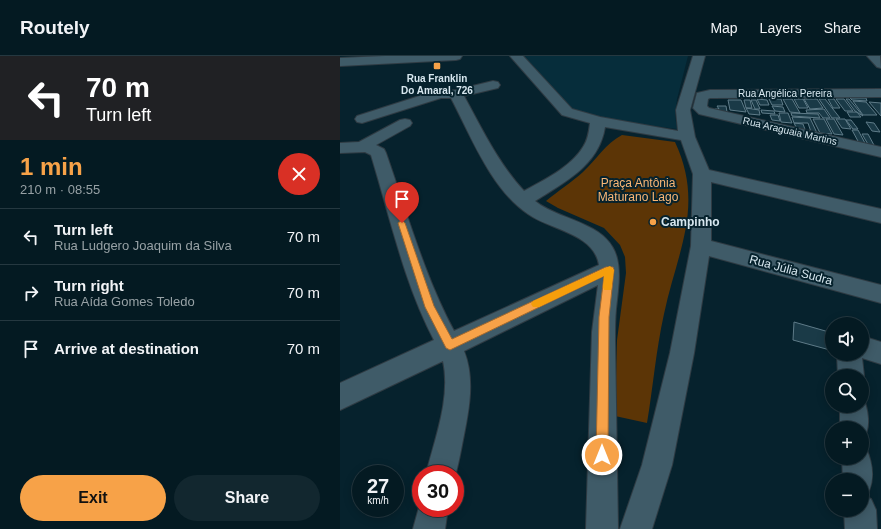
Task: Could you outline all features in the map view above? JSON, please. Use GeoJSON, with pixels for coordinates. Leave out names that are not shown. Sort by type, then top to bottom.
{"type":"FeatureCollection","features":[{"type":"Feature","properties":{"kind":"street"},"geometry":{"type":"LineString","coordinates":[[340,62],[456,56]]}},
{"type":"Feature","properties":{"kind":"street"},"geometry":{"type":"LineString","coordinates":[[516,56],[567,112],[598,121],[687,137]]}},
{"type":"Feature","properties":{"kind":"street"},"geometry":{"type":"LineString","coordinates":[[636,529],[657,465],[682,353],[701,246],[702,174],[687,137],[683,110],[699,56]]}},
{"type":"Feature","properties":{"kind":"street"},"geometry":{"type":"LineString","coordinates":[[362,119],[440,94],[456,94],[493,85]]}},
{"type":"Feature","properties":{"kind":"street","name":"Rua Angélica Pereira"},"geometry":{"type":"LineString","coordinates":[[700,108],[702,96],[710,94],[881,92]]}},
{"type":"Feature","properties":{"kind":"street"},"geometry":{"type":"LineString","coordinates":[[456,94],[498,172],[523,200],[533,209],[582,232],[596,242],[605,252],[610,270],[604,317],[602,529]]}},
{"type":"Feature","properties":{"kind":"street","name":"Rua Araguaia Martins"},"geometry":{"type":"LineString","coordinates":[[700,108],[704,111],[881,152]]}},
{"type":"Feature","properties":{"kind":"street"},"geometry":{"type":"LineString","coordinates":[[523,200],[572,167],[584,157],[594,139],[598,121]]}},
{"type":"Feature","properties":{"kind":"street"},"geometry":{"type":"LineString","coordinates":[[362,147],[404,123]]}},
{"type":"Feature","properties":{"kind":"street"},"geometry":{"type":"LineString","coordinates":[[340,148],[370,148],[378,153],[430,307],[450,345],[457,369],[458,386],[443,465]]}},
{"type":"Feature","properties":{"kind":"street"},"geometry":{"type":"LineString","coordinates":[[702,174],[881,216]]}},
{"type":"Feature","properties":{"kind":"street","name":"Rua Júlia Sudra"},"geometry":{"type":"LineString","coordinates":[[701,246],[881,294]]}},
{"type":"Feature","properties":{"kind":"street"},"geometry":{"type":"LineString","coordinates":[[340,397],[610,270]]}},
{"type":"Feature","properties":{"kind":"street"},"geometry":{"type":"LineString","coordinates":[[869,349],[881,353]]}},
{"type":"Feature","properties":{"kind":"street"},"geometry":{"type":"LineString","coordinates":[[429,529],[431,517]]}},
{"type":"Feature","properties":{"kind":"street"},"geometry":{"type":"LineString","coordinates":[[860,517],[861,529]]}},
{"type":"Feature","properties":{"kind":"shaded area"},"geometry":{"type":"Polygon","coordinates":[[[522,56],[688,56],[677,99],[675,115],[677,129],[615,121],[572,112],[522,56]]]}},
{"type":"Feature","properties":{"kind":"green space","name":"Praça Antônia Maturano Lago"},"geometry":{"type":"Polygon","coordinates":[[[622,135],[675,142],[684,165],[688,187],[686,229],[669,291],[661,328],[647,423],[615,416],[617,340],[626,273],[625,257],[620,245],[604,228],[558,208],[546,201],[579,176],[611,142],[622,135]]]}},
{"type":"Feature","properties":{"kind":"building"},"geometry":{"type":"Polygon","coordinates":[[[850,98],[866,98],[867,101],[852,100],[850,98]]]}},
{"type":"Feature","properties":{"kind":"building"},"geometry":{"type":"Polygon","coordinates":[[[757,99],[767,100],[769,105],[760,105],[757,99]]]}},
{"type":"Feature","properties":{"kind":"building"},"geometry":{"type":"Polygon","coordinates":[[[769,99],[781,99],[783,105],[772,105],[769,99]]]}},
{"type":"Feature","properties":{"kind":"building"},"geometry":{"type":"Polygon","coordinates":[[[783,99],[792,99],[800,113],[790,112],[783,99]]]}},
{"type":"Feature","properties":{"kind":"building"},"geometry":{"type":"Polygon","coordinates":[[[794,99],[803,99],[808,108],[799,108],[794,99]]]}},
{"type":"Feature","properties":{"kind":"building"},"geometry":{"type":"Polygon","coordinates":[[[804,99],[817,99],[823,108],[810,109],[804,99]]]}},
{"type":"Feature","properties":{"kind":"building"},"geometry":{"type":"Polygon","coordinates":[[[819,99],[825,99],[840,118],[832,118],[819,99]]]}},
{"type":"Feature","properties":{"kind":"building"},"geometry":{"type":"Polygon","coordinates":[[[828,99],[834,99],[840,108],[833,108],[828,99]]]}},
{"type":"Feature","properties":{"kind":"building"},"geometry":{"type":"Polygon","coordinates":[[[836,99],[844,99],[853,111],[845,111],[836,99]]]}},
{"type":"Feature","properties":{"kind":"building"},"geometry":{"type":"Polygon","coordinates":[[[846,99],[849,99],[863,116],[855,111],[846,99]]]}},
{"type":"Feature","properties":{"kind":"building"},"geometry":{"type":"Polygon","coordinates":[[[728,100],[741,100],[746,112],[730,110],[728,100]]]}},
{"type":"Feature","properties":{"kind":"building"},"geometry":{"type":"Polygon","coordinates":[[[744,100],[750,100],[752,108],[746,108],[744,100]]]}},
{"type":"Feature","properties":{"kind":"building"},"geometry":{"type":"Polygon","coordinates":[[[751,100],[756,100],[760,109],[755,109],[751,100]]]}},
{"type":"Feature","properties":{"kind":"building"},"geometry":{"type":"Polygon","coordinates":[[[853,101],[866,102],[877,115],[863,115],[853,101]]]}},
{"type":"Feature","properties":{"kind":"building"},"geometry":{"type":"Polygon","coordinates":[[[869,102],[881,103],[881,116],[869,102]]]}},
{"type":"Feature","properties":{"kind":"building"},"geometry":{"type":"Polygon","coordinates":[[[717,106],[726,106],[727,112],[716,111],[715,109],[719,109],[717,106]]]}},
{"type":"Feature","properties":{"kind":"building"},"geometry":{"type":"Polygon","coordinates":[[[772,106],[783,107],[785,112],[775,111],[772,106]]]}},
{"type":"Feature","properties":{"kind":"building"},"geometry":{"type":"Polygon","coordinates":[[[746,108],[759,110],[760,115],[749,114],[746,108]]]}},
{"type":"Feature","properties":{"kind":"building"},"geometry":{"type":"Polygon","coordinates":[[[824,109],[830,118],[823,118],[819,113],[807,113],[806,110],[824,109]]]}},
{"type":"Feature","properties":{"kind":"building"},"geometry":{"type":"Polygon","coordinates":[[[761,110],[774,111],[775,114],[762,113],[761,110]]]}},
{"type":"Feature","properties":{"kind":"building"},"geometry":{"type":"Polygon","coordinates":[[[847,112],[857,112],[861,117],[850,117],[847,112]]]}},
{"type":"Feature","properties":{"kind":"building"},"geometry":{"type":"Polygon","coordinates":[[[779,113],[788,113],[792,123],[781,122],[779,113]]]}},
{"type":"Feature","properties":{"kind":"building"},"geometry":{"type":"Polygon","coordinates":[[[791,113],[818,114],[820,118],[792,116],[791,113]]]}},
{"type":"Feature","properties":{"kind":"building"},"geometry":{"type":"Polygon","coordinates":[[[770,115],[778,115],[780,121],[772,120],[770,115]]]}},
{"type":"Feature","properties":{"kind":"building"},"geometry":{"type":"Polygon","coordinates":[[[792,117],[810,118],[817,133],[811,132],[808,123],[794,123],[792,117]]]}},
{"type":"Feature","properties":{"kind":"building"},"geometry":{"type":"Polygon","coordinates":[[[813,119],[824,119],[832,134],[820,133],[813,119]]]}},
{"type":"Feature","properties":{"kind":"building"},"geometry":{"type":"Polygon","coordinates":[[[826,119],[834,119],[843,135],[834,134],[826,119]]]}},
{"type":"Feature","properties":{"kind":"building"},"geometry":{"type":"Polygon","coordinates":[[[836,119],[845,119],[851,129],[842,128],[836,119]]]}},
{"type":"Feature","properties":{"kind":"building"},"geometry":{"type":"Polygon","coordinates":[[[846,120],[851,120],[858,129],[853,129],[846,120]]]}},
{"type":"Feature","properties":{"kind":"building"},"geometry":{"type":"Polygon","coordinates":[[[866,122],[874,123],[880,132],[872,131],[866,122]]]}},
{"type":"Feature","properties":{"kind":"building"},"geometry":{"type":"Polygon","coordinates":[[[794,123],[803,124],[806,132],[797,129],[794,123]]]}},
{"type":"Feature","properties":{"kind":"building"},"geometry":{"type":"Polygon","coordinates":[[[852,130],[858,130],[866,145],[859,143],[852,130]]]}},
{"type":"Feature","properties":{"kind":"building"},"geometry":{"type":"Polygon","coordinates":[[[862,134],[868,134],[875,147],[869,146],[862,134]]]}},
{"type":"Feature","properties":{"kind":"building"},"geometry":{"type":"Polygon","coordinates":[[[794,322],[825,331],[825,349],[793,340],[794,322]]]}},
{"type":"Feature","properties":{"kind":"slow traffic"},"geometry":{"type":"LineString","coordinates":[[536,304],[610,270],[608,287]]}},
{"type":"Feature","properties":{"kind":"place","name":"Rua Franklin Do Amaral, 726"},"geometry":{"type":"Point","coordinates":[437,66]}},
{"type":"Feature","properties":{"kind":"place","name":"Campinho"},"geometry":{"type":"Point","coordinates":[653,222]}},
{"type":"Feature","properties":{"kind":"route"},"geometry":{"type":"LineString","coordinates":[[402,223],[430,307],[450,345],[610,270],[604,317],[602,455]]}}]}
